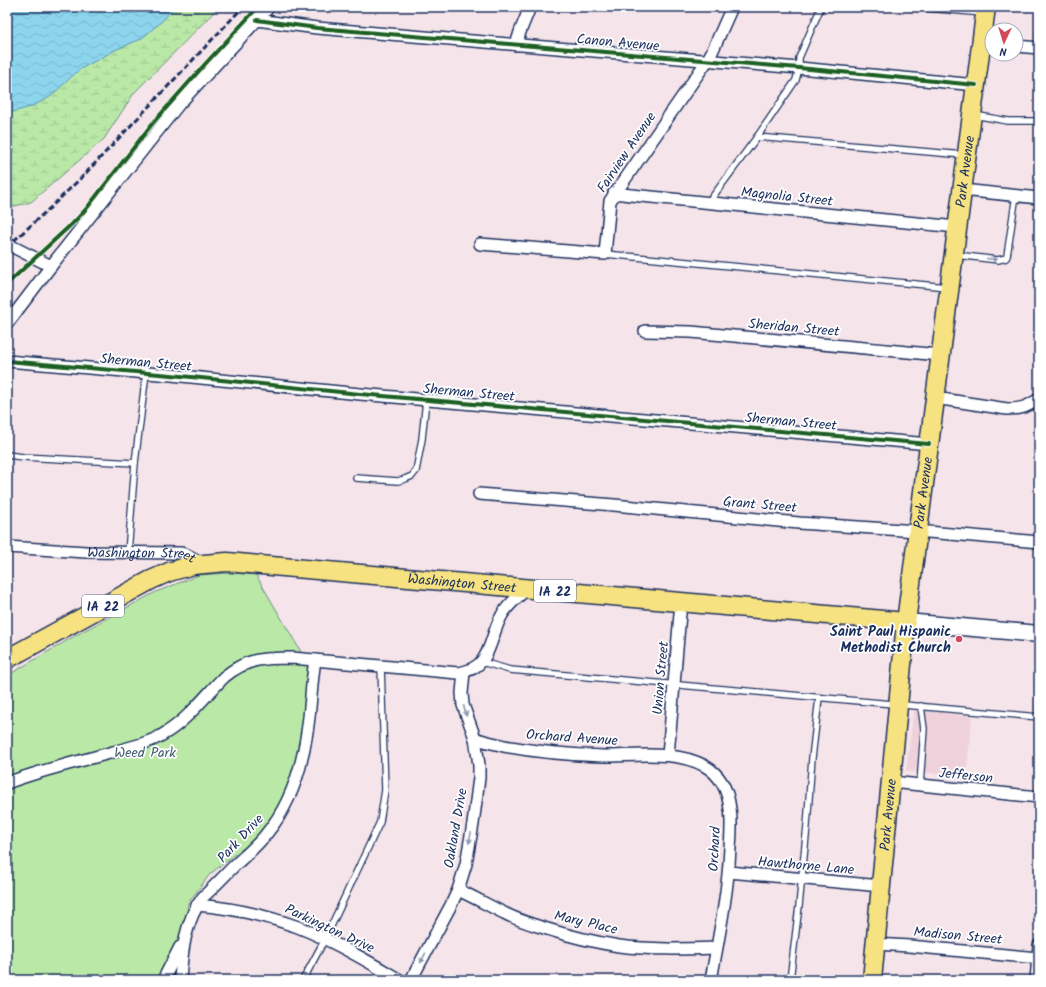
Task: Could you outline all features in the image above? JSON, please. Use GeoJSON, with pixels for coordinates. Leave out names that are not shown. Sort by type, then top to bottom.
{"type":"FeatureCollection","features":[{"type":"Feature","properties":{"kind":"main road","name":"Park Avenue"},"geometry":{"type":"LineString","coordinates":[[986,10],[986,22]]}},
{"type":"Feature","properties":{"kind":"main road","name":"Park Avenue"},"geometry":{"type":"LineString","coordinates":[[872,980],[906,622],[917,531],[976,85],[984,54]]}},
{"type":"Feature","properties":{"kind":"main road","name":"Washington Street"},"geometry":{"type":"LineString","coordinates":[[203,563],[227,562],[1039,634]]}},
{"type":"Feature","properties":{"kind":"main road","name":"IA 22"},"geometry":{"type":"LineString","coordinates":[[7,659],[151,580],[169,572],[203,563]]}},
{"type":"Feature","properties":{"kind":"street"},"geometry":{"type":"LineString","coordinates":[[7,324],[179,104],[269,7]]}},
{"type":"Feature","properties":{"kind":"street"},"geometry":{"type":"LineString","coordinates":[[516,45],[530,7]]}},
{"type":"Feature","properties":{"kind":"street","name":"Fairview Avenue"},"geometry":{"type":"LineString","coordinates":[[605,254],[609,206],[614,193],[707,61],[732,7]]}},
{"type":"Feature","properties":{"kind":"street","name":"Canon Avenue"},"geometry":{"type":"LineString","coordinates":[[257,20],[317,28],[799,68],[976,85]]}},
{"type":"Feature","properties":{"kind":"street"},"geometry":{"type":"LineString","coordinates":[[1024,47],[1039,48]]}},
{"type":"Feature","properties":{"kind":"street"},"geometry":{"type":"LineString","coordinates":[[962,190],[1039,198]]}},
{"type":"Feature","properties":{"kind":"street","name":"Magnolia Street"},"geometry":{"type":"LineString","coordinates":[[614,193],[957,227]]}},
{"type":"Feature","properties":{"kind":"street"},"geometry":{"type":"LineString","coordinates":[[7,244],[51,266]]}},
{"type":"Feature","properties":{"kind":"street"},"geometry":{"type":"LineString","coordinates":[[480,244],[605,254]]}},
{"type":"Feature","properties":{"kind":"street","name":"Sheridan Street"},"geometry":{"type":"LineString","coordinates":[[645,331],[691,332],[940,355]]}},
{"type":"Feature","properties":{"kind":"street","name":"Sherman Street"},"geometry":{"type":"LineString","coordinates":[[7,361],[426,400],[929,444]]}},
{"type":"Feature","properties":{"kind":"street"},"geometry":{"type":"LineString","coordinates":[[935,398],[1007,409],[1027,407],[1039,399]]}},
{"type":"Feature","properties":{"kind":"street","name":"Grant Street"},"geometry":{"type":"LineString","coordinates":[[479,494],[614,505],[799,523],[917,531],[1039,542]]}},
{"type":"Feature","properties":{"kind":"street","name":"Washington Street"},"geometry":{"type":"LineString","coordinates":[[7,547],[86,552],[181,553],[203,563]]}},
{"type":"Feature","properties":{"kind":"street"},"geometry":{"type":"LineString","coordinates":[[7,783],[36,773],[136,746],[156,739],[180,723],[224,677],[239,666],[251,661],[274,658],[292,658],[458,673],[470,670],[478,666],[487,655],[503,613],[518,596],[528,588]]}},
{"type":"Feature","properties":{"kind":"street","name":"Union Street"},"geometry":{"type":"LineString","coordinates":[[668,756],[681,602]]}},
{"type":"Feature","properties":{"kind":"street","name":"Park Drive"},"geometry":{"type":"LineString","coordinates":[[180,980],[184,940],[192,915],[197,905],[203,897],[252,850],[268,832],[279,816],[288,798],[297,774],[305,744],[316,660]]}},
{"type":"Feature","properties":{"kind":"street","name":"Oakland Drive"},"geometry":{"type":"LineString","coordinates":[[410,980],[458,890],[466,864],[472,831],[479,778],[479,765],[475,738],[463,705],[462,692],[464,672]]}},
{"type":"Feature","properties":{"kind":"street","name":"Orchard Avenue"},"geometry":{"type":"LineString","coordinates":[[475,738],[482,741],[522,749],[556,754],[668,756]]}},
{"type":"Feature","properties":{"kind":"street","name":"Orchard"},"geometry":{"type":"LineString","coordinates":[[668,756],[682,758],[706,766],[721,780],[725,788],[730,810],[731,830],[729,872],[711,980]]}},
{"type":"Feature","properties":{"kind":"street","name":"Jefferson"},"geometry":{"type":"LineString","coordinates":[[891,782],[1039,797]]}},
{"type":"Feature","properties":{"kind":"street","name":"Hawthorne Lane"},"geometry":{"type":"LineString","coordinates":[[729,872],[881,886]]}},
{"type":"Feature","properties":{"kind":"street","name":"Mary Place"},"geometry":{"type":"LineString","coordinates":[[458,890],[505,914],[567,935],[592,941],[620,946],[650,948],[716,948]]}},
{"type":"Feature","properties":{"kind":"street","name":"Parkington Drive"},"geometry":{"type":"LineString","coordinates":[[197,905],[240,910],[299,927],[340,946],[400,980]]}},
{"type":"Feature","properties":{"kind":"street"},"geometry":{"type":"LineString","coordinates":[[163,980],[184,940]]}},
{"type":"Feature","properties":{"kind":"street","name":"Madison Street"},"geometry":{"type":"LineString","coordinates":[[876,944],[1038,958]]}},
{"type":"Feature","properties":{"kind":"street"},"geometry":{"type":"LineString","coordinates":[[1036,980],[1039,946]]}},
{"type":"Feature","properties":{"kind":"lane"},"geometry":{"type":"LineString","coordinates":[[708,203],[757,137],[796,80],[799,68],[799,58],[821,7]]}},
{"type":"Feature","properties":{"kind":"lane"},"geometry":{"type":"LineString","coordinates":[[915,7],[986,10]]}},
{"type":"Feature","properties":{"kind":"lane"},"geometry":{"type":"LineString","coordinates":[[972,115],[1008,121],[1039,121]]}},
{"type":"Feature","properties":{"kind":"lane"},"geometry":{"type":"LineString","coordinates":[[757,137],[967,156]]}},
{"type":"Feature","properties":{"kind":"lane"},"geometry":{"type":"LineString","coordinates":[[954,255],[998,260],[1006,258],[1016,195]]}},
{"type":"Feature","properties":{"kind":"lane"},"geometry":{"type":"LineString","coordinates":[[605,254],[949,288]]}},
{"type":"Feature","properties":{"kind":"lane"},"geometry":{"type":"LineString","coordinates":[[128,553],[146,373]]}},
{"type":"Feature","properties":{"kind":"lane"},"geometry":{"type":"LineString","coordinates":[[356,478],[398,481],[405,480],[412,476],[416,471],[422,439],[426,400]]}},
{"type":"Feature","properties":{"kind":"lane"},"geometry":{"type":"LineString","coordinates":[[7,455],[136,463]]}},
{"type":"Feature","properties":{"kind":"lane"},"geometry":{"type":"LineString","coordinates":[[482,662],[510,670],[1039,717]]}},
{"type":"Feature","properties":{"kind":"lane"},"geometry":{"type":"LineString","coordinates":[[303,980],[325,939],[380,822],[385,790],[381,666]]}},
{"type":"Feature","properties":{"kind":"lane"},"geometry":{"type":"LineString","coordinates":[[790,980],[819,698]]}},
{"type":"Feature","properties":{"kind":"lane"},"geometry":{"type":"LineString","coordinates":[[920,785],[924,729],[921,706]]}},
{"type":"Feature","properties":{"kind":"shaded area"},"geometry":{"type":"Polygon","coordinates":[[[914,710],[972,716],[966,776],[906,771],[914,710]]]}},
{"type":"Feature","properties":{"kind":"green space"},"geometry":{"type":"Polygon","coordinates":[[[7,7],[219,7],[134,93],[104,139],[31,202],[7,208],[7,7]]]}},
{"type":"Feature","properties":{"kind":"green space","name":"Weed Park"},"geometry":{"type":"Polygon","coordinates":[[[230,573],[256,575],[311,669],[299,756],[282,801],[256,840],[210,874],[188,903],[179,980],[7,980],[7,676],[78,634],[156,592],[199,575],[230,573]]]}},
{"type":"Feature","properties":{"kind":"water"},"geometry":{"type":"Polygon","coordinates":[[[16,7],[175,7],[161,22],[141,39],[115,50],[79,70],[50,97],[31,107],[7,113],[7,18],[16,7]]]}},
{"type":"Feature","properties":{"kind":"railway"},"geometry":{"type":"LineString","coordinates":[[7,247],[83,176],[243,7]]}},
{"type":"Feature","properties":{"kind":"cycle path"},"geometry":{"type":"LineString","coordinates":[[7,284],[87,208],[152,124],[258,7]]}},
{"type":"Feature","properties":{"kind":"cycle path"},"geometry":{"type":"LineString","coordinates":[[257,20],[317,28],[799,68],[976,85]]}},
{"type":"Feature","properties":{"kind":"cycle path"},"geometry":{"type":"LineString","coordinates":[[7,361],[171,375],[360,394],[929,444]]}},
{"type":"Feature","properties":{"kind":"place","name":"Saint Paul Hispanic Methodist Church"},"geometry":{"type":"Point","coordinates":[959,639]}}]}
